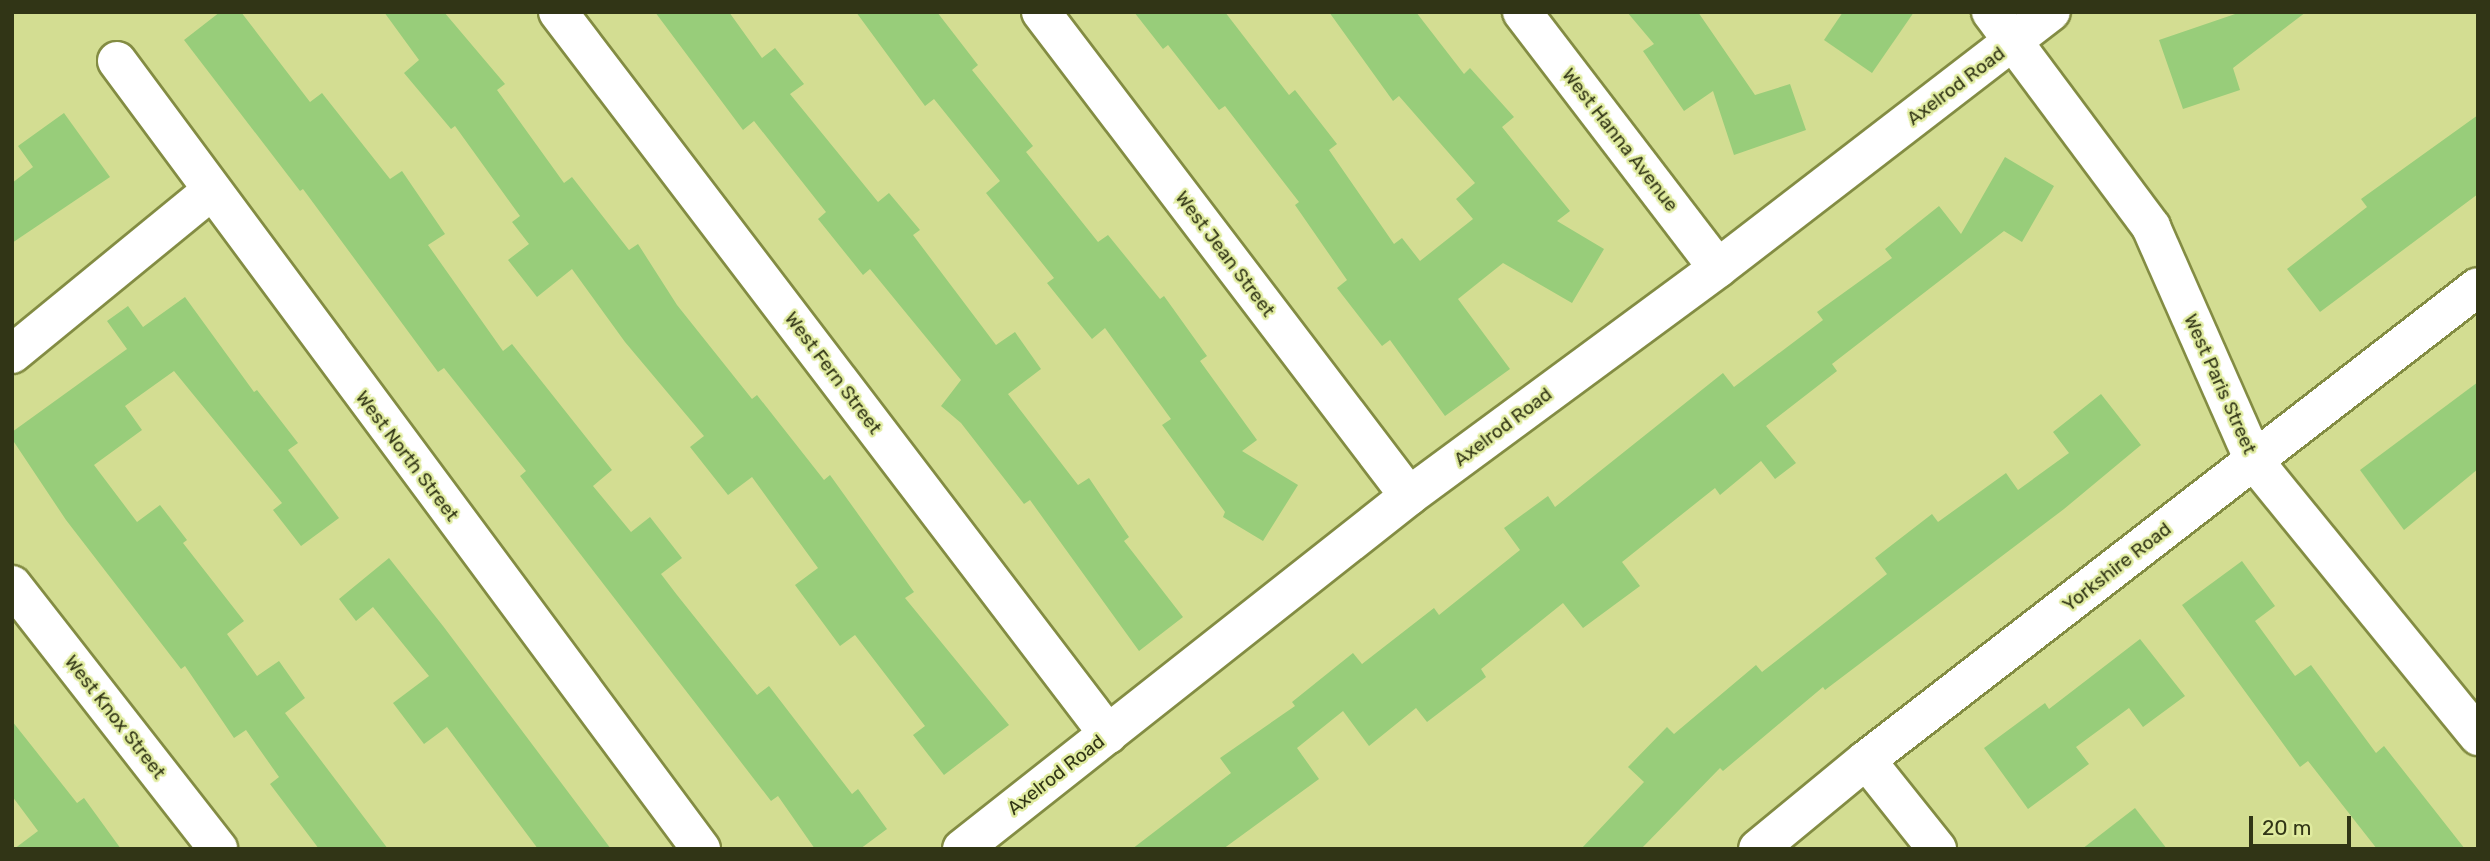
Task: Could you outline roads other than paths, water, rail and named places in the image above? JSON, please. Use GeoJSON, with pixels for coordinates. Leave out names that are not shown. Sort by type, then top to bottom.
{"type":"FeatureCollection","features":[{"type":"Feature","properties":{"kind":"street","name":"West Fern Street"},"geometry":{"type":"LineString","coordinates":[[558,12],[1108,734]]}},
{"type":"Feature","properties":{"kind":"street","name":"West Jean Street"},"geometry":{"type":"LineString","coordinates":[[1041,12],[1409,496]]}},
{"type":"Feature","properties":{"kind":"street","name":"West Hanna Avenue"},"geometry":{"type":"LineString","coordinates":[[1522,12],[1718,268]]}},
{"type":"Feature","properties":{"kind":"street","name":"West Paris Street"},"geometry":{"type":"LineString","coordinates":[[1991,12],[2151,227],[2254,461],[2478,736]]}},
{"type":"Feature","properties":{"kind":"street","name":"Axelrod Road"},"geometry":{"type":"LineString","coordinates":[[962,849],[1409,496],[1718,268],[2050,12]]}},
{"type":"Feature","properties":{"kind":"street","name":"West North Street"},"geometry":{"type":"LineString","coordinates":[[117,61],[210,192],[701,849]]}},
{"type":"Feature","properties":{"kind":"street"},"geometry":{"type":"LineString","coordinates":[[12,354],[210,192]]}},
{"type":"Feature","properties":{"kind":"street","name":"Yorkshire Road"},"geometry":{"type":"LineString","coordinates":[[1758,849],[1866,760],[2478,287]]}},
{"type":"Feature","properties":{"kind":"street","name":"West Knox Street"},"geometry":{"type":"LineString","coordinates":[[12,585],[218,849]]}},
{"type":"Feature","properties":{"kind":"street"},"geometry":{"type":"LineString","coordinates":[[1866,760],[1937,849]]}}]}
